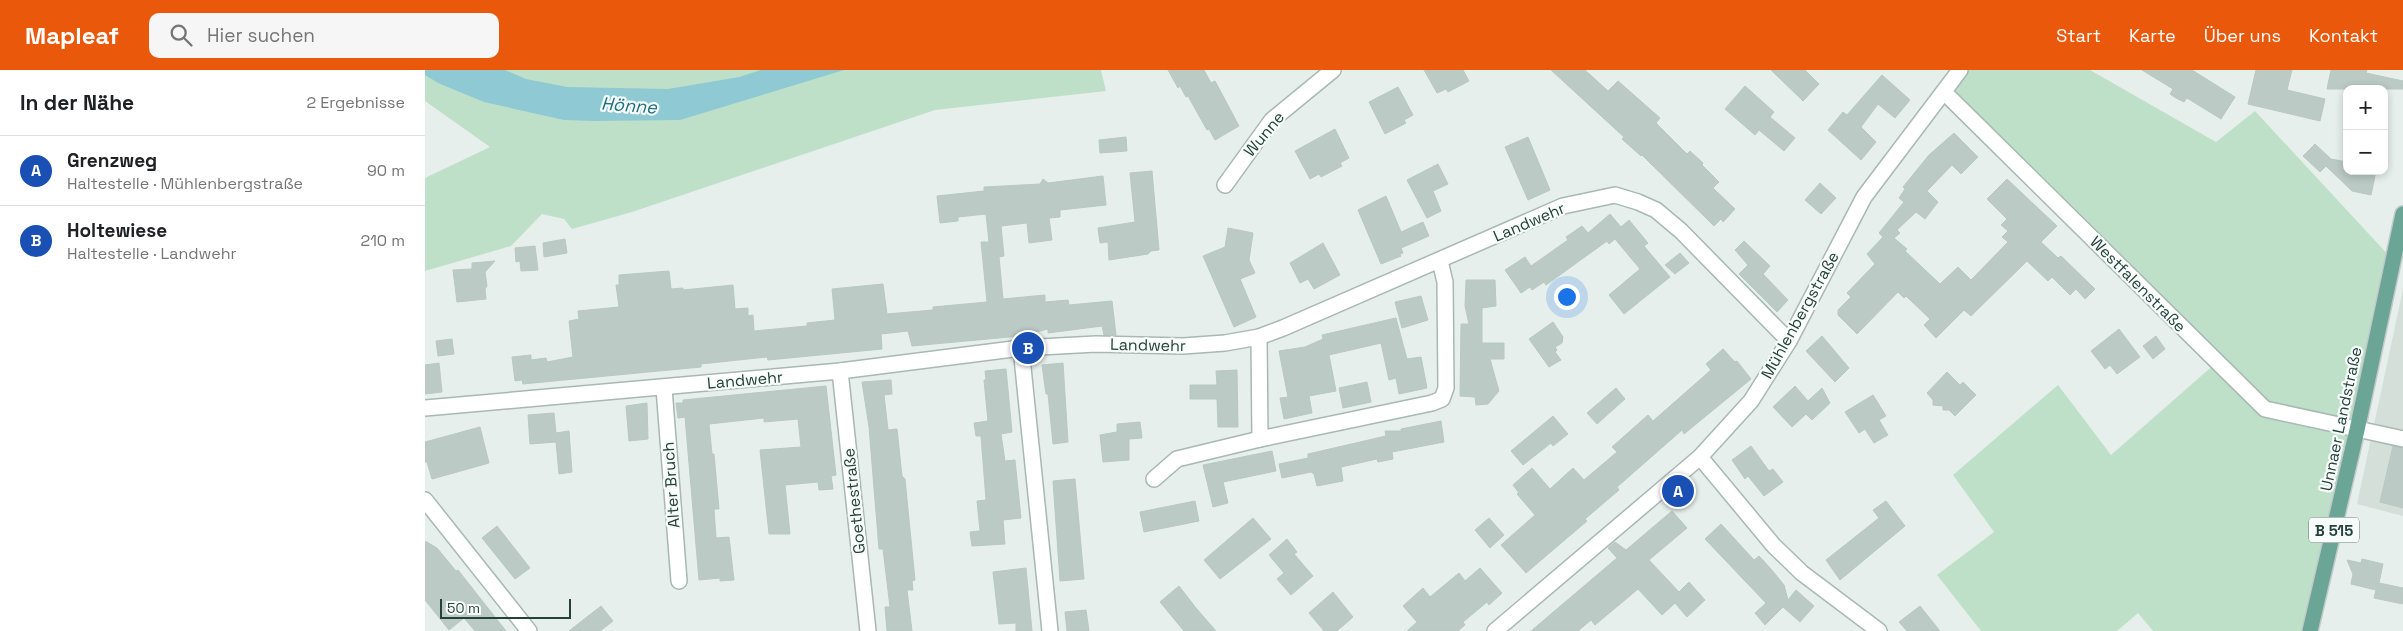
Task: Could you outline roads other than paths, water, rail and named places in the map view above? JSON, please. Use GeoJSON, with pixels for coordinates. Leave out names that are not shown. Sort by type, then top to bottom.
{"type":"FeatureCollection","features":[{"type":"Feature","properties":{"kind":"main road","name":"Unnaer Landstraße"},"geometry":{"type":"LineString","coordinates":[[2311,631],[2357,430],[2403,214]]}},
{"type":"Feature","properties":{"kind":"street","name":"Wunne"},"geometry":{"type":"LineString","coordinates":[[1225,185],[1272,120],[1333,70]]}},
{"type":"Feature","properties":{"kind":"street","name":"Mühlenbergstraße"},"geometry":{"type":"LineString","coordinates":[[1495,631],[1700,457],[1751,401],[1789,341],[1864,196],[1944,92],[1953,73]]}},
{"type":"Feature","properties":{"kind":"street","name":"Westfalenstraße"},"geometry":{"type":"LineString","coordinates":[[1944,92],[2265,408],[2357,430],[2403,438]]}},
{"type":"Feature","properties":{"kind":"street","name":"Landwehr"},"geometry":{"type":"LineString","coordinates":[[425,408],[840,371],[1021,348],[1096,344],[1183,346],[1225,343],[1259,337],[1440,261],[1563,206],[1615,195],[1656,210],[1681,232],[1789,341]]}},
{"type":"Feature","properties":{"kind":"street"},"geometry":{"type":"LineString","coordinates":[[1155,478],[1177,459],[1260,439],[1432,403],[1442,399],[1446,388],[1445,291],[1440,261]]}},
{"type":"Feature","properties":{"kind":"street"},"geometry":{"type":"LineString","coordinates":[[1259,337],[1260,439]]}},
{"type":"Feature","properties":{"kind":"street"},"geometry":{"type":"LineString","coordinates":[[1021,348],[1050,631]]}},
{"type":"Feature","properties":{"kind":"street","name":"Goethestraße"},"geometry":{"type":"LineString","coordinates":[[840,371],[868,631]]}},
{"type":"Feature","properties":{"kind":"street","name":"Alter Bruch"},"geometry":{"type":"LineString","coordinates":[[664,388],[679,581]]}},
{"type":"Feature","properties":{"kind":"street"},"geometry":{"type":"LineString","coordinates":[[1700,457],[1774,546],[1802,573],[1879,631]]}},
{"type":"Feature","properties":{"kind":"street"},"geometry":{"type":"LineString","coordinates":[[425,500],[529,631]]}},
{"type":"Feature","properties":{"kind":"water","name":"Hönne"},"geometry":{"type":"Polygon","coordinates":[[[425,70],[505,70],[526,79],[567,87],[668,89],[739,77],[761,70],[844,70],[680,120],[594,121],[564,120],[484,102],[438,83],[425,75],[425,70]]]}},
{"type":"Feature","properties":{"kind":"place","name":"Holtewiese"},"geometry":{"type":"Point","coordinates":[1028,348]}},
{"type":"Feature","properties":{"kind":"place","name":"Grenzweg"},"geometry":{"type":"Point","coordinates":[1678,491]}}]}
